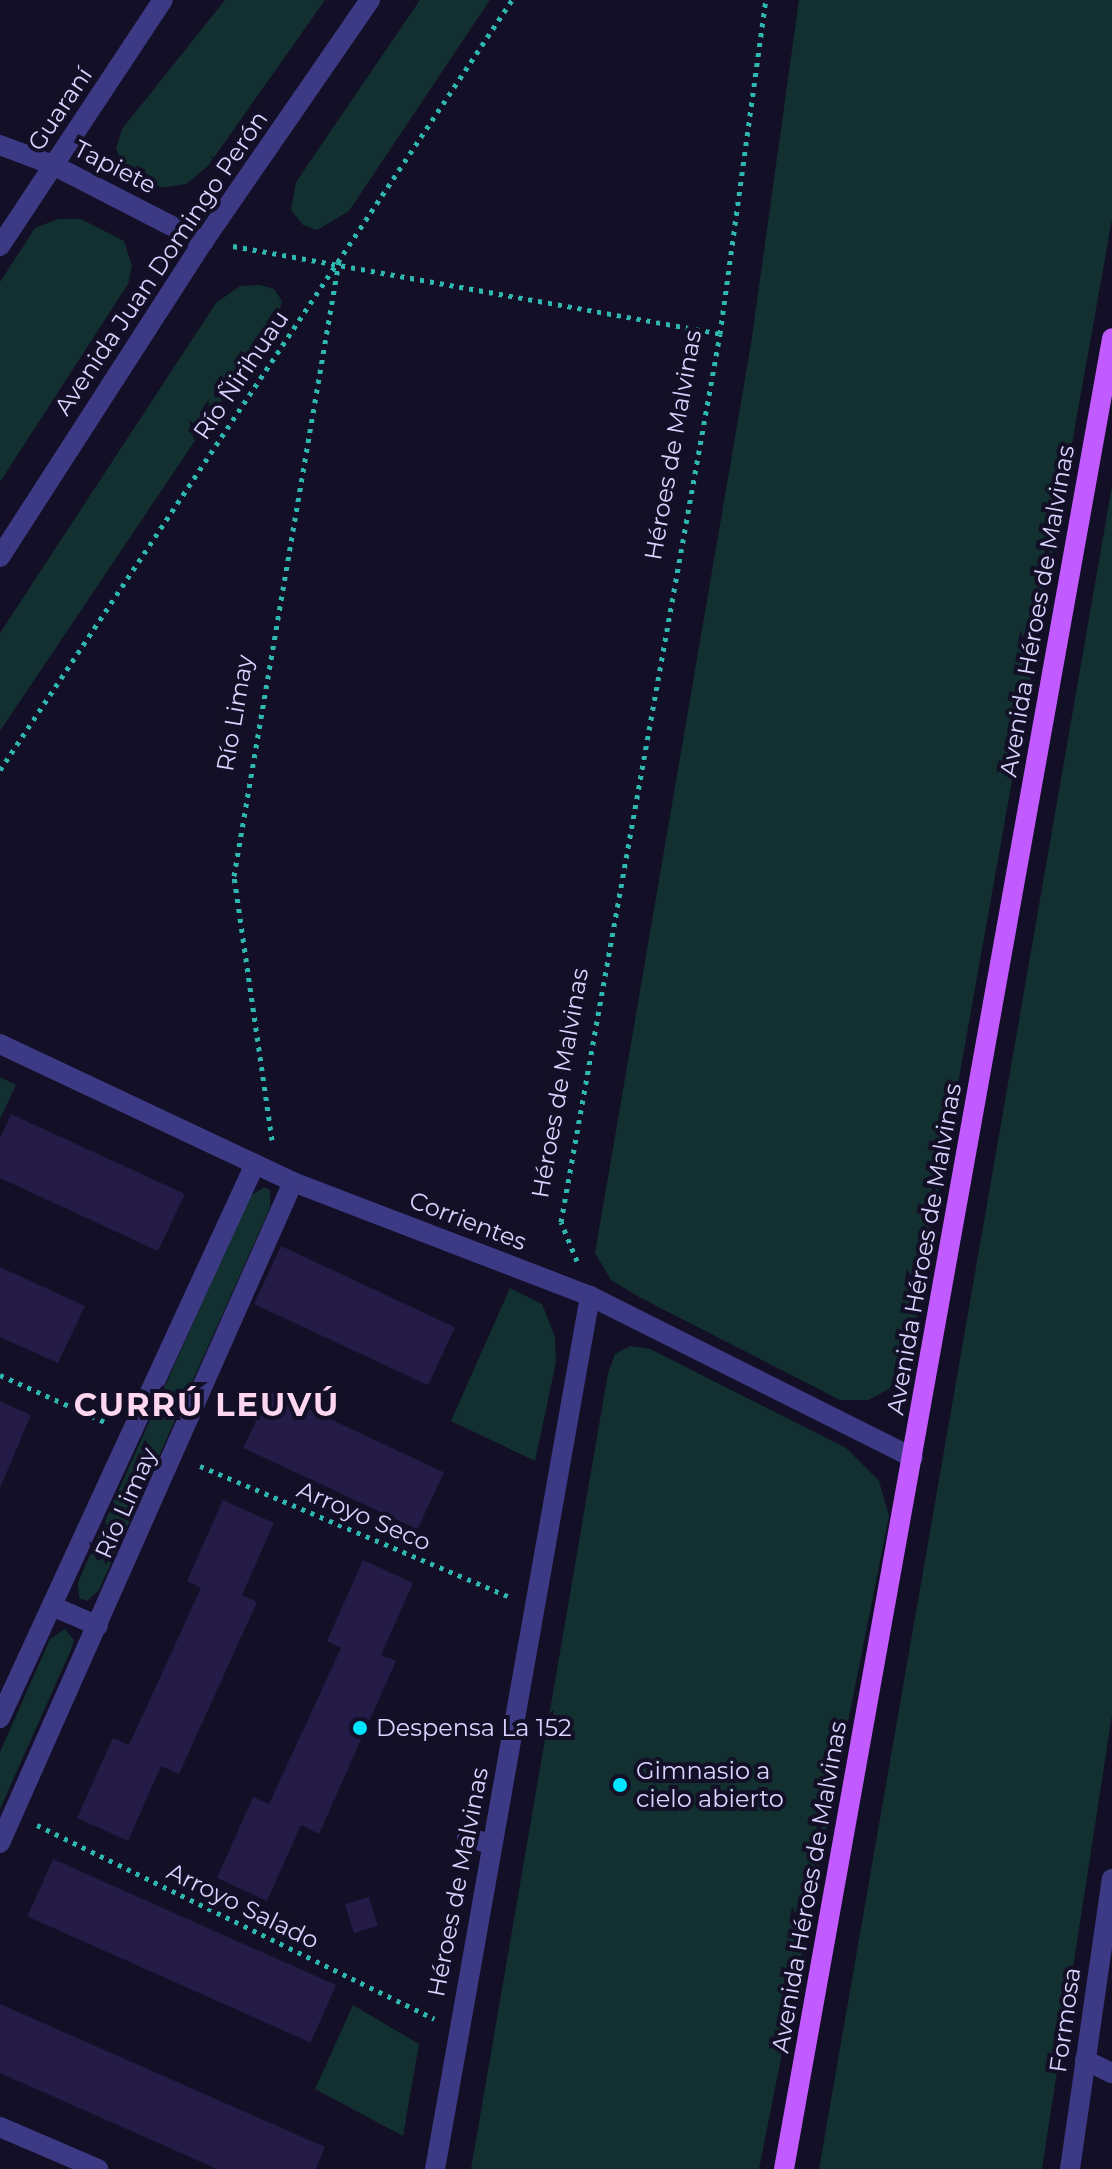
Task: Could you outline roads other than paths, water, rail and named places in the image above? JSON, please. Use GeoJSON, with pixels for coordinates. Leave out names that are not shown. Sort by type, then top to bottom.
{"type":"FeatureCollection","features":[{"type":"Feature","properties":{"kind":"main road","name":"Avenida Héroes de Malvinas"},"geometry":{"type":"LineString","coordinates":[[784,2169],[1112,338]]}},
{"type":"Feature","properties":{"kind":"street","name":"Guaraní"},"geometry":{"type":"LineString","coordinates":[[0,246],[163,0]]}},
{"type":"Feature","properties":{"kind":"street","name":"Avenida Juan Domingo Perón"},"geometry":{"type":"LineString","coordinates":[[0,557],[203,242],[370,0]]}},
{"type":"Feature","properties":{"kind":"street","name":"Tapiete"},"geometry":{"type":"LineString","coordinates":[[0,145],[53,165],[203,242]]}},
{"type":"Feature","properties":{"kind":"street","name":"Corrientes"},"geometry":{"type":"LineString","coordinates":[[0,1044],[285,1179],[590,1296],[913,1458]]}},
{"type":"Feature","properties":{"kind":"street","name":"Río Limay"},"geometry":{"type":"LineString","coordinates":[[0,1718],[255,1164]]}},
{"type":"Feature","properties":{"kind":"street","name":"Río Limay"},"geometry":{"type":"LineString","coordinates":[[0,1843],[176,1456],[285,1179]]}},
{"type":"Feature","properties":{"kind":"street","name":"Héroes de Malvinas"},"geometry":{"type":"LineString","coordinates":[[435,2169],[456,2030],[538,1609],[590,1296]]}},
{"type":"Feature","properties":{"kind":"street"},"geometry":{"type":"LineString","coordinates":[[52,1606],[98,1626]]}},
{"type":"Feature","properties":{"kind":"street"},"geometry":{"type":"LineString","coordinates":[[467,1837],[490,1844]]}},
{"type":"Feature","properties":{"kind":"street","name":"Formosa"},"geometry":{"type":"LineString","coordinates":[[1070,2169],[1112,1879]]}},
{"type":"Feature","properties":{"kind":"street"},"geometry":{"type":"LineString","coordinates":[[1085,2060],[1112,2073]]}},
{"type":"Feature","properties":{"kind":"street"},"geometry":{"type":"LineString","coordinates":[[0,2127],[98,2169]]}},
{"type":"Feature","properties":{"kind":"place","name":"Despensa La 152"},"geometry":{"type":"Point","coordinates":[360,1728]}},
{"type":"Feature","properties":{"kind":"place","name":"Gimnasio a cielo abierto"},"geometry":{"type":"Point","coordinates":[620,1785]}},
{"type":"Feature","properties":{"kind":"district","name":"CURRÚ LEUVÚ"},"geometry":{"type":"Point","coordinates":[207,1405]}}]}
